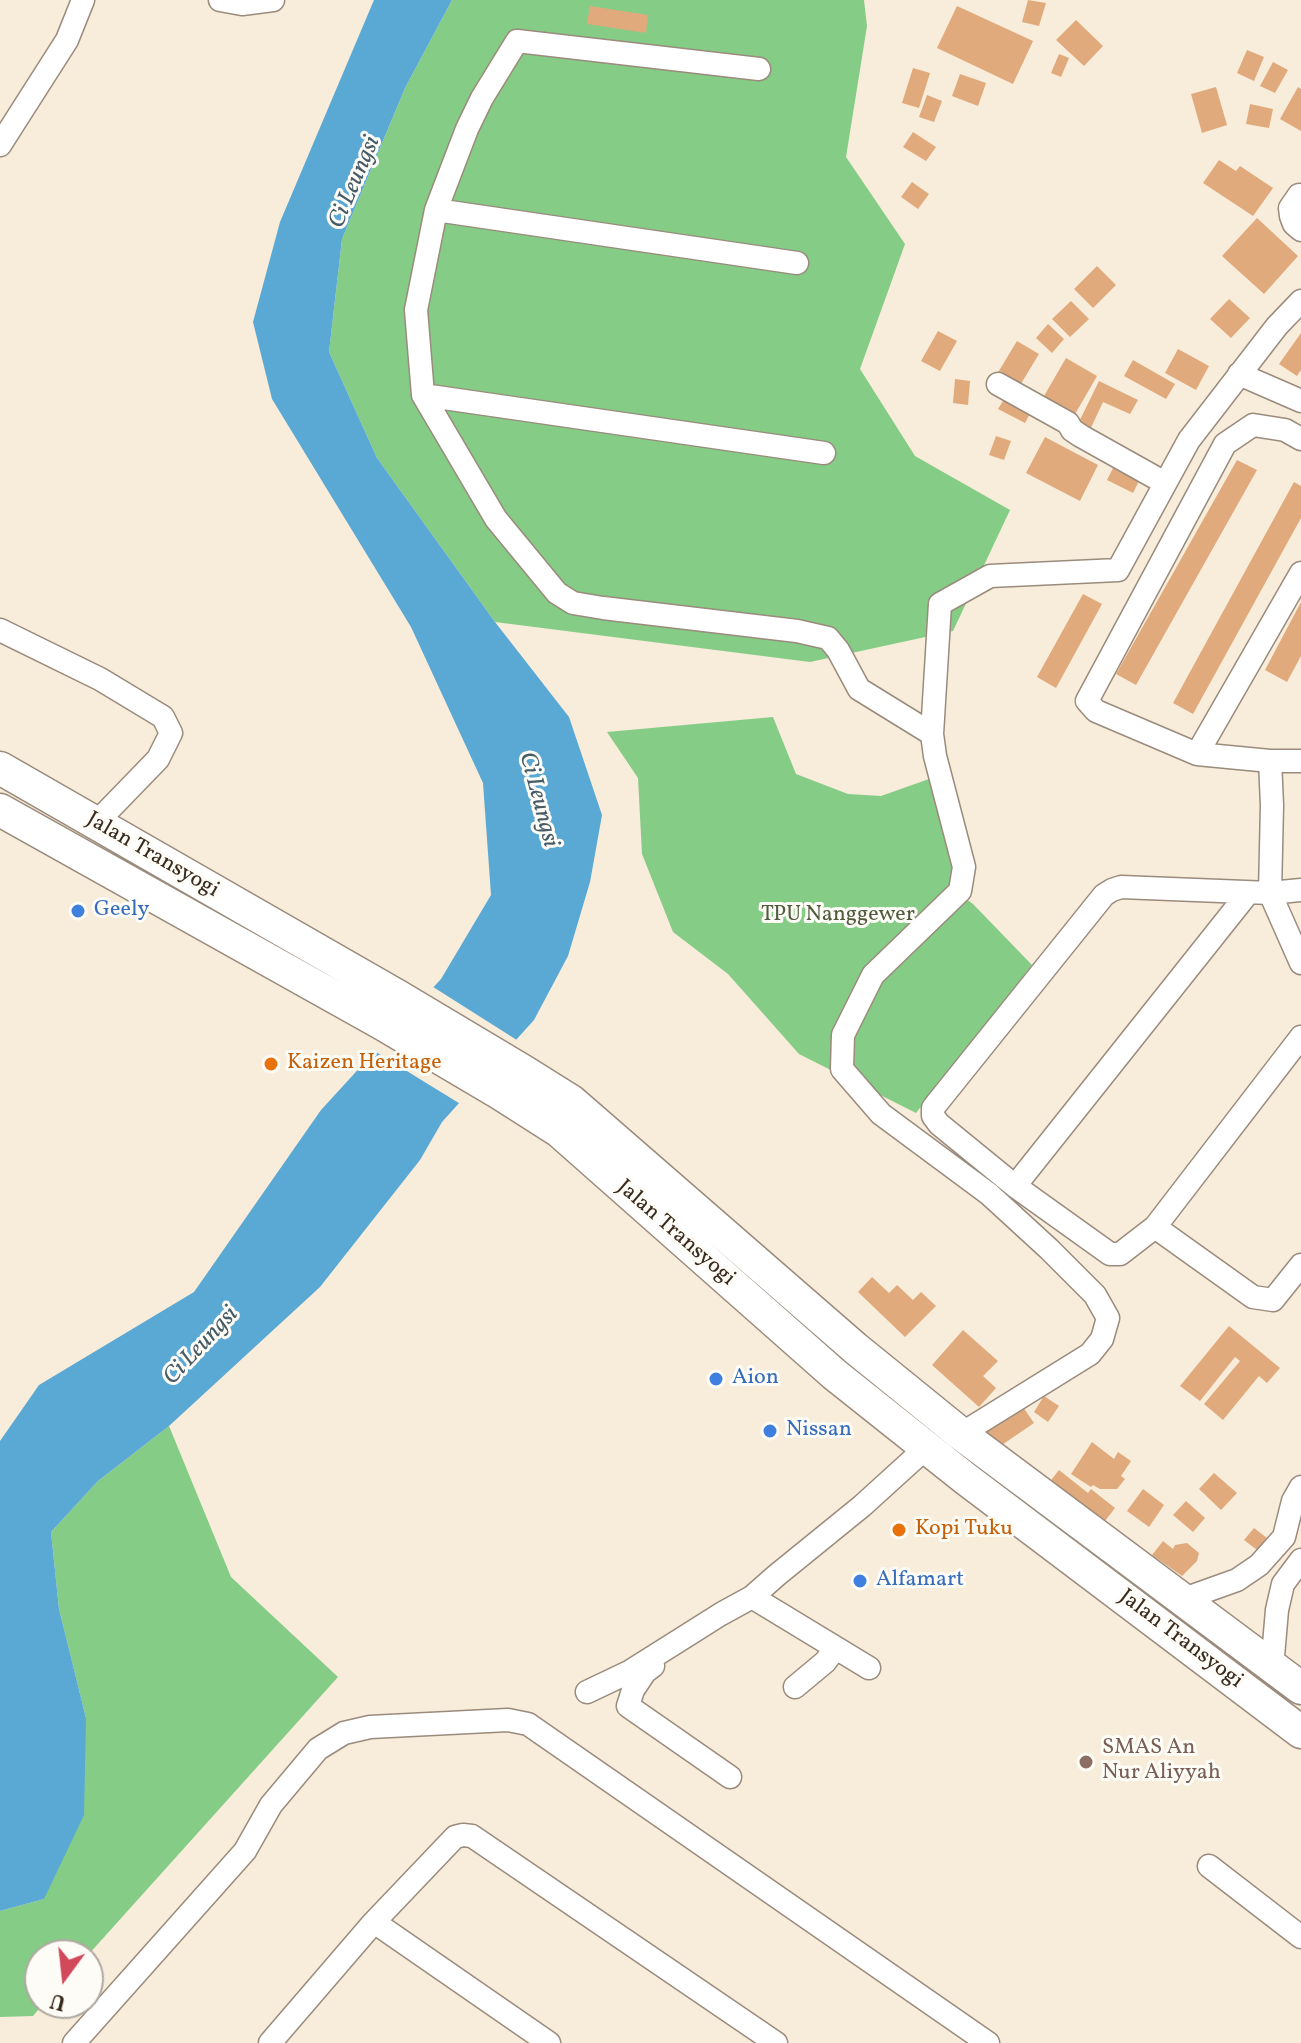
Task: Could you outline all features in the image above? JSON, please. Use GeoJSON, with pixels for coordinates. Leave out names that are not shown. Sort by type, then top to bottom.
{"type":"FeatureCollection","features":[{"type":"Feature","properties":{"kind":"highway","name":"Jalan Transyogi"},"geometry":{"type":"LineString","coordinates":[[0,768],[96,823],[390,1010],[501,1094],[559,1131],[834,1374],[966,1479],[1301,1732]]}},
{"type":"Feature","properties":{"kind":"highway","name":"Jalan Transyogi"},"geometry":{"type":"LineString","coordinates":[[0,810],[390,1010],[523,1071],[571,1101],[855,1348],[961,1434],[1301,1688]]}},
{"type":"Feature","properties":{"kind":"street"},"geometry":{"type":"LineString","coordinates":[[0,145],[67,40],[83,0]]}},
{"type":"Feature","properties":{"kind":"street"},"geometry":{"type":"LineString","coordinates":[[220,0],[242,4],[273,0]]}},
{"type":"Feature","properties":{"kind":"street"},"geometry":{"type":"LineString","coordinates":[[759,69],[517,41],[467,129],[436,210],[416,310],[423,395],[496,519],[557,593],[573,603],[603,608],[797,631],[828,638],[859,689],[934,745]]}},
{"type":"Feature","properties":{"kind":"street"},"geometry":{"type":"LineString","coordinates":[[1299,195],[1290,208],[1294,224],[1301,230]]}},
{"type":"Feature","properties":{"kind":"street"},"geometry":{"type":"LineString","coordinates":[[436,210],[797,263]]}},
{"type":"Feature","properties":{"kind":"street"},"geometry":{"type":"LineString","coordinates":[[961,1434],[1090,1354],[1102,1339],[1108,1318],[1095,1295],[1049,1249],[989,1194],[881,1114],[842,1069],[843,1035],[873,975],[960,891],[964,867],[934,745],[940,604],[990,576],[1118,570],[1189,440],[1277,326],[1301,301]]}},
{"type":"Feature","properties":{"kind":"street"},"geometry":{"type":"LineString","coordinates":[[1239,374],[1301,401]]}},
{"type":"Feature","properties":{"kind":"street"},"geometry":{"type":"LineString","coordinates":[[998,384],[1068,423],[1081,436],[1165,483]]}},
{"type":"Feature","properties":{"kind":"street"},"geometry":{"type":"LineString","coordinates":[[423,395],[824,453]]}},
{"type":"Feature","properties":{"kind":"street"},"geometry":{"type":"LineString","coordinates":[[1301,439],[1285,430],[1253,425],[1225,444],[1087,701],[1096,711],[1197,754],[1301,761]]}},
{"type":"Feature","properties":{"kind":"street"},"geometry":{"type":"LineString","coordinates":[[1197,754],[1301,573]]}},
{"type":"Feature","properties":{"kind":"street"},"geometry":{"type":"LineString","coordinates":[[0,630],[100,679],[163,717],[171,733],[158,759],[96,823]]}},
{"type":"Feature","properties":{"kind":"street"},"geometry":{"type":"LineString","coordinates":[[1015,1186],[1259,893],[1270,848],[1270,761]]}},
{"type":"Feature","properties":{"kind":"street"},"geometry":{"type":"LineString","coordinates":[[1301,890],[1259,893],[1121,887],[1104,895],[933,1108],[935,1120],[1015,1186],[1110,1254],[1124,1253],[1155,1227],[1301,1037]]}},
{"type":"Feature","properties":{"kind":"street"},"geometry":{"type":"LineString","coordinates":[[1259,893],[1301,963]]}},
{"type":"Feature","properties":{"kind":"street"},"geometry":{"type":"LineString","coordinates":[[1155,1227],[1253,1297],[1273,1300],[1301,1265]]}},
{"type":"Feature","properties":{"kind":"street"},"geometry":{"type":"LineString","coordinates":[[730,1777],[628,1706],[633,1690],[645,1672],[675,1651],[751,1609],[777,1575],[862,1506],[927,1447]]}},
{"type":"Feature","properties":{"kind":"street"},"geometry":{"type":"LineString","coordinates":[[1181,1600],[1237,1580],[1259,1565],[1284,1537],[1293,1501],[1301,1487]]}},
{"type":"Feature","properties":{"kind":"street"},"geometry":{"type":"LineString","coordinates":[[1272,1668],[1277,1610],[1283,1584],[1301,1560]]}},
{"type":"Feature","properties":{"kind":"street"},"geometry":{"type":"LineString","coordinates":[[1259,1565],[1283,1584]]}},
{"type":"Feature","properties":{"kind":"street"},"geometry":{"type":"LineString","coordinates":[[759,1601],[869,1668]]}},
{"type":"Feature","properties":{"kind":"street"},"geometry":{"type":"LineString","coordinates":[[587,1692],[629,1672],[721,1614],[759,1601]]}},
{"type":"Feature","properties":{"kind":"street"},"geometry":{"type":"LineString","coordinates":[[795,1687],[825,1662],[835,1649]]}},
{"type":"Feature","properties":{"kind":"street"},"geometry":{"type":"LineString","coordinates":[[85,2040],[245,1851],[271,1805],[318,1749],[344,1733],[370,1727],[508,1720],[528,1724],[988,2043]]}},
{"type":"Feature","properties":{"kind":"street"},"geometry":{"type":"LineString","coordinates":[[281,2040],[374,1922],[455,1837],[463,1835],[472,1836],[776,2043]]}},
{"type":"Feature","properties":{"kind":"street"},"geometry":{"type":"LineString","coordinates":[[1209,1866],[1301,1937]]}},
{"type":"Feature","properties":{"kind":"street"},"geometry":{"type":"LineString","coordinates":[[374,1922],[549,2043]]}},
{"type":"Feature","properties":{"kind":"green space"},"geometry":{"type":"Polygon","coordinates":[[[452,0],[864,0],[867,26],[846,157],[905,244],[860,369],[915,456],[1010,510],[953,631],[810,662],[495,622],[377,458],[329,352],[342,239],[405,88],[452,0]]]}},
{"type":"Feature","properties":{"kind":"green space","name":"TPU Nanggewer"},"geometry":{"type":"Polygon","coordinates":[[[773,717],[796,774],[848,794],[881,796],[929,779],[954,848],[959,894],[973,904],[1032,965],[916,1113],[799,1054],[728,974],[673,932],[642,854],[638,778],[607,732],[773,717]]]}},
{"type":"Feature","properties":{"kind":"green space"},"geometry":{"type":"Polygon","coordinates":[[[169,1426],[231,1577],[338,1677],[102,1939],[24,1939],[24,2016],[0,2017],[0,1911],[44,1899],[86,1718],[59,1609],[51,1532],[98,1481],[169,1426]]]}},
{"type":"Feature","properties":{"kind":"water","name":"Ci Leungsi"},"geometry":{"type":"Polygon","coordinates":[[[374,0],[452,0],[405,88],[342,239],[329,352],[377,458],[495,622],[569,717],[602,815],[590,882],[568,956],[534,1020],[442,1122],[420,1160],[320,1287],[169,1426],[98,1481],[51,1532],[59,1609],[86,1718],[84,1815],[44,1899],[0,1911],[0,1441],[39,1385],[194,1292],[321,1110],[441,979],[491,895],[483,783],[411,627],[272,399],[253,322],[280,222],[374,0]]]}},
{"type":"Feature","properties":{"kind":"pier"},"geometry":{"type":"Polygon","coordinates":[[[430,985],[520,1042],[492,1072],[402,1015],[430,985]]]}},
{"type":"Feature","properties":{"kind":"pier"},"geometry":{"type":"Polygon","coordinates":[[[399,1019],[489,1075],[462,1105],[371,1049],[399,1019]]]}},
{"type":"Feature","properties":{"kind":"building"},"geometry":{"type":"Polygon","coordinates":[[[1028,0],[1046,3],[1039,26],[1022,22],[1028,0]]]}},
{"type":"Feature","properties":{"kind":"building"},"geometry":{"type":"Polygon","coordinates":[[[590,6],[648,15],[646,33],[587,24],[590,6]]]}},
{"type":"Feature","properties":{"kind":"building"},"geometry":{"type":"Polygon","coordinates":[[[957,6],[1033,41],[1013,84],[937,48],[957,6]]]}},
{"type":"Feature","properties":{"kind":"building"},"geometry":{"type":"Polygon","coordinates":[[[1076,20],[1103,46],[1084,66],[1056,40],[1076,20]]]}},
{"type":"Feature","properties":{"kind":"building"},"geometry":{"type":"Polygon","coordinates":[[[1247,50],[1264,57],[1254,81],[1237,73],[1247,50]]]}},
{"type":"Feature","properties":{"kind":"building"},"geometry":{"type":"Polygon","coordinates":[[[1059,54],[1069,58],[1061,77],[1051,73],[1059,54]]]}},
{"type":"Feature","properties":{"kind":"building"},"geometry":{"type":"Polygon","coordinates":[[[1273,62],[1288,70],[1275,93],[1260,86],[1273,62]]]}},
{"type":"Feature","properties":{"kind":"building"},"geometry":{"type":"Polygon","coordinates":[[[913,68],[930,73],[919,108],[902,103],[913,68]]]}},
{"type":"Feature","properties":{"kind":"building"},"geometry":{"type":"Polygon","coordinates":[[[960,74],[986,83],[978,106],[952,96],[960,74]]]}},
{"type":"Feature","properties":{"kind":"building"},"geometry":{"type":"Polygon","coordinates":[[[1216,87],[1227,125],[1202,133],[1191,94],[1216,87]]]}},
{"type":"Feature","properties":{"kind":"building"},"geometry":{"type":"Polygon","coordinates":[[[1298,87],[1301,89],[1301,131],[1280,119],[1298,87]]]}},
{"type":"Feature","properties":{"kind":"building"},"geometry":{"type":"Polygon","coordinates":[[[927,95],[942,101],[934,122],[919,117],[927,95]]]}},
{"type":"Feature","properties":{"kind":"building"},"geometry":{"type":"Polygon","coordinates":[[[1250,104],[1273,109],[1269,128],[1246,124],[1250,104]]]}},
{"type":"Feature","properties":{"kind":"building"},"geometry":{"type":"Polygon","coordinates":[[[913,132],[936,147],[926,161],[903,147],[913,132]]]}},
{"type":"Feature","properties":{"kind":"building"},"geometry":{"type":"Polygon","coordinates":[[[1219,160],[1236,171],[1240,166],[1273,188],[1253,216],[1203,183],[1219,160]]]}},
{"type":"Feature","properties":{"kind":"building"},"geometry":{"type":"Polygon","coordinates":[[[912,182],[929,194],[918,209],[901,197],[912,182]]]}},
{"type":"Feature","properties":{"kind":"building"},"geometry":{"type":"Polygon","coordinates":[[[1257,218],[1298,256],[1264,294],[1222,256],[1257,218]]]}},
{"type":"Feature","properties":{"kind":"building"},"geometry":{"type":"Polygon","coordinates":[[[1097,266],[1116,285],[1093,308],[1074,289],[1097,266]]]}},
{"type":"Feature","properties":{"kind":"building"},"geometry":{"type":"Polygon","coordinates":[[[1229,299],[1250,318],[1231,338],[1210,319],[1229,299]]]}},
{"type":"Feature","properties":{"kind":"building"},"geometry":{"type":"Polygon","coordinates":[[[1071,301],[1089,319],[1070,337],[1052,319],[1071,301]]]}},
{"type":"Feature","properties":{"kind":"building"},"geometry":{"type":"Polygon","coordinates":[[[1048,324],[1064,339],[1052,353],[1036,338],[1048,324]]]}},
{"type":"Feature","properties":{"kind":"building"},"geometry":{"type":"Polygon","coordinates":[[[938,331],[957,341],[940,371],[921,361],[938,331]]]}},
{"type":"Feature","properties":{"kind":"building"},"geometry":{"type":"Polygon","coordinates":[[[1301,333],[1301,370],[1297,376],[1279,364],[1301,333]]]}},
{"type":"Feature","properties":{"kind":"building"},"geometry":{"type":"Polygon","coordinates":[[[1017,341],[1039,354],[1019,387],[997,374],[1017,341]]]}},
{"type":"Feature","properties":{"kind":"building"},"geometry":{"type":"Polygon","coordinates":[[[1178,349],[1209,366],[1196,390],[1165,373],[1178,349]]]}},
{"type":"Feature","properties":{"kind":"building"},"geometry":{"type":"Polygon","coordinates":[[[1066,358],[1097,376],[1071,421],[1040,403],[1066,358]]]}},
{"type":"Feature","properties":{"kind":"building"},"geometry":{"type":"Polygon","coordinates":[[[1133,360],[1175,384],[1166,399],[1124,376],[1133,360]]]}},
{"type":"Feature","properties":{"kind":"building"},"geometry":{"type":"Polygon","coordinates":[[[955,379],[970,381],[968,405],[953,403],[955,379]]]}},
{"type":"Feature","properties":{"kind":"building"},"geometry":{"type":"Polygon","coordinates":[[[1099,381],[1138,400],[1130,414],[1103,402],[1088,434],[1076,428],[1099,381]]]}},
{"type":"Feature","properties":{"kind":"building"},"geometry":{"type":"Polygon","coordinates":[[[1006,396],[1032,410],[1025,423],[998,409],[1006,396]]]}},
{"type":"Feature","properties":{"kind":"building"},"geometry":{"type":"Polygon","coordinates":[[[996,436],[1011,441],[1004,460],[989,455],[996,436]]]}},
{"type":"Feature","properties":{"kind":"building"},"geometry":{"type":"Polygon","coordinates":[[[1045,437],[1098,465],[1080,501],[1026,473],[1045,437]]]}},
{"type":"Feature","properties":{"kind":"building"},"geometry":{"type":"Polygon","coordinates":[[[1237,460],[1257,470],[1136,685],[1116,674],[1237,460]]]}},
{"type":"Feature","properties":{"kind":"building"},"geometry":{"type":"Polygon","coordinates":[[[1116,462],[1142,475],[1133,493],[1107,480],[1116,462]]]}},
{"type":"Feature","properties":{"kind":"building"},"geometry":{"type":"Polygon","coordinates":[[[1294,482],[1301,486],[1301,518],[1193,714],[1173,703],[1294,482]]]}},
{"type":"Feature","properties":{"kind":"building"},"geometry":{"type":"Polygon","coordinates":[[[1083,594],[1102,604],[1056,688],[1037,677],[1083,594]]]}},
{"type":"Feature","properties":{"kind":"building"},"geometry":{"type":"Polygon","coordinates":[[[1301,602],[1301,656],[1287,682],[1265,670],[1301,602]]]}},
{"type":"Feature","properties":{"kind":"building"},"geometry":{"type":"Polygon","coordinates":[[[872,1277],[889,1293],[897,1285],[913,1300],[921,1292],[936,1306],[905,1337],[858,1292],[872,1277]]]}},
{"type":"Feature","properties":{"kind":"building"},"geometry":{"type":"Polygon","coordinates":[[[1229,1326],[1280,1368],[1267,1383],[1259,1376],[1223,1420],[1204,1404],[1240,1361],[1235,1357],[1200,1401],[1180,1386],[1229,1326]]]}},
{"type":"Feature","properties":{"kind":"building"},"geometry":{"type":"Polygon","coordinates":[[[963,1330],[998,1361],[983,1376],[996,1388],[979,1407],[932,1365],[963,1330]]]}},
{"type":"Feature","properties":{"kind":"building"},"geometry":{"type":"Polygon","coordinates":[[[1044,1396],[1059,1406],[1048,1422],[1034,1412],[1044,1396]]]}},
{"type":"Feature","properties":{"kind":"building"},"geometry":{"type":"Polygon","coordinates":[[[1023,1407],[1034,1423],[993,1451],[979,1431],[1023,1407]]]}},
{"type":"Feature","properties":{"kind":"building"},"geometry":{"type":"Polygon","coordinates":[[[1092,1442],[1114,1459],[1118,1452],[1131,1461],[1121,1476],[1125,1479],[1117,1489],[1091,1487],[1071,1474],[1092,1442]]]}},
{"type":"Feature","properties":{"kind":"building"},"geometry":{"type":"Polygon","coordinates":[[[1059,1470],[1088,1493],[1091,1489],[1115,1508],[1105,1521],[1081,1503],[1078,1507],[1048,1484],[1059,1470]]]}},
{"type":"Feature","properties":{"kind":"building"},"geometry":{"type":"Polygon","coordinates":[[[1214,1473],[1237,1493],[1221,1510],[1199,1489],[1214,1473]]]}},
{"type":"Feature","properties":{"kind":"building"},"geometry":{"type":"Polygon","coordinates":[[[1143,1489],[1164,1505],[1149,1527],[1127,1511],[1143,1489]]]}},
{"type":"Feature","properties":{"kind":"building"},"geometry":{"type":"Polygon","coordinates":[[[1186,1501],[1205,1518],[1193,1532],[1173,1515],[1186,1501]]]}},
{"type":"Feature","properties":{"kind":"building"},"geometry":{"type":"Polygon","coordinates":[[[1254,1528],[1267,1538],[1257,1550],[1244,1540],[1254,1528]]]}},
{"type":"Feature","properties":{"kind":"building"},"geometry":{"type":"Polygon","coordinates":[[[1163,1541],[1173,1549],[1175,1545],[1187,1543],[1199,1553],[1197,1561],[1182,1576],[1152,1555],[1163,1541]]]}},
{"type":"Feature","properties":{"kind":"place","name":"Geely"},"geometry":{"type":"Point","coordinates":[78,911]}},
{"type":"Feature","properties":{"kind":"place","name":"Kaizen Heritage"},"geometry":{"type":"Point","coordinates":[271,1064]}},
{"type":"Feature","properties":{"kind":"place","name":"Aion"},"geometry":{"type":"Point","coordinates":[716,1379]}},
{"type":"Feature","properties":{"kind":"place","name":"Nissan"},"geometry":{"type":"Point","coordinates":[770,1431]}},
{"type":"Feature","properties":{"kind":"place","name":"Kopi Tuku"},"geometry":{"type":"Point","coordinates":[899,1530]}},
{"type":"Feature","properties":{"kind":"place","name":"Alfamart"},"geometry":{"type":"Point","coordinates":[860,1581]}},
{"type":"Feature","properties":{"kind":"place","name":"SMAS An Nur Aliyyah"},"geometry":{"type":"Point","coordinates":[1086,1762]}}]}
